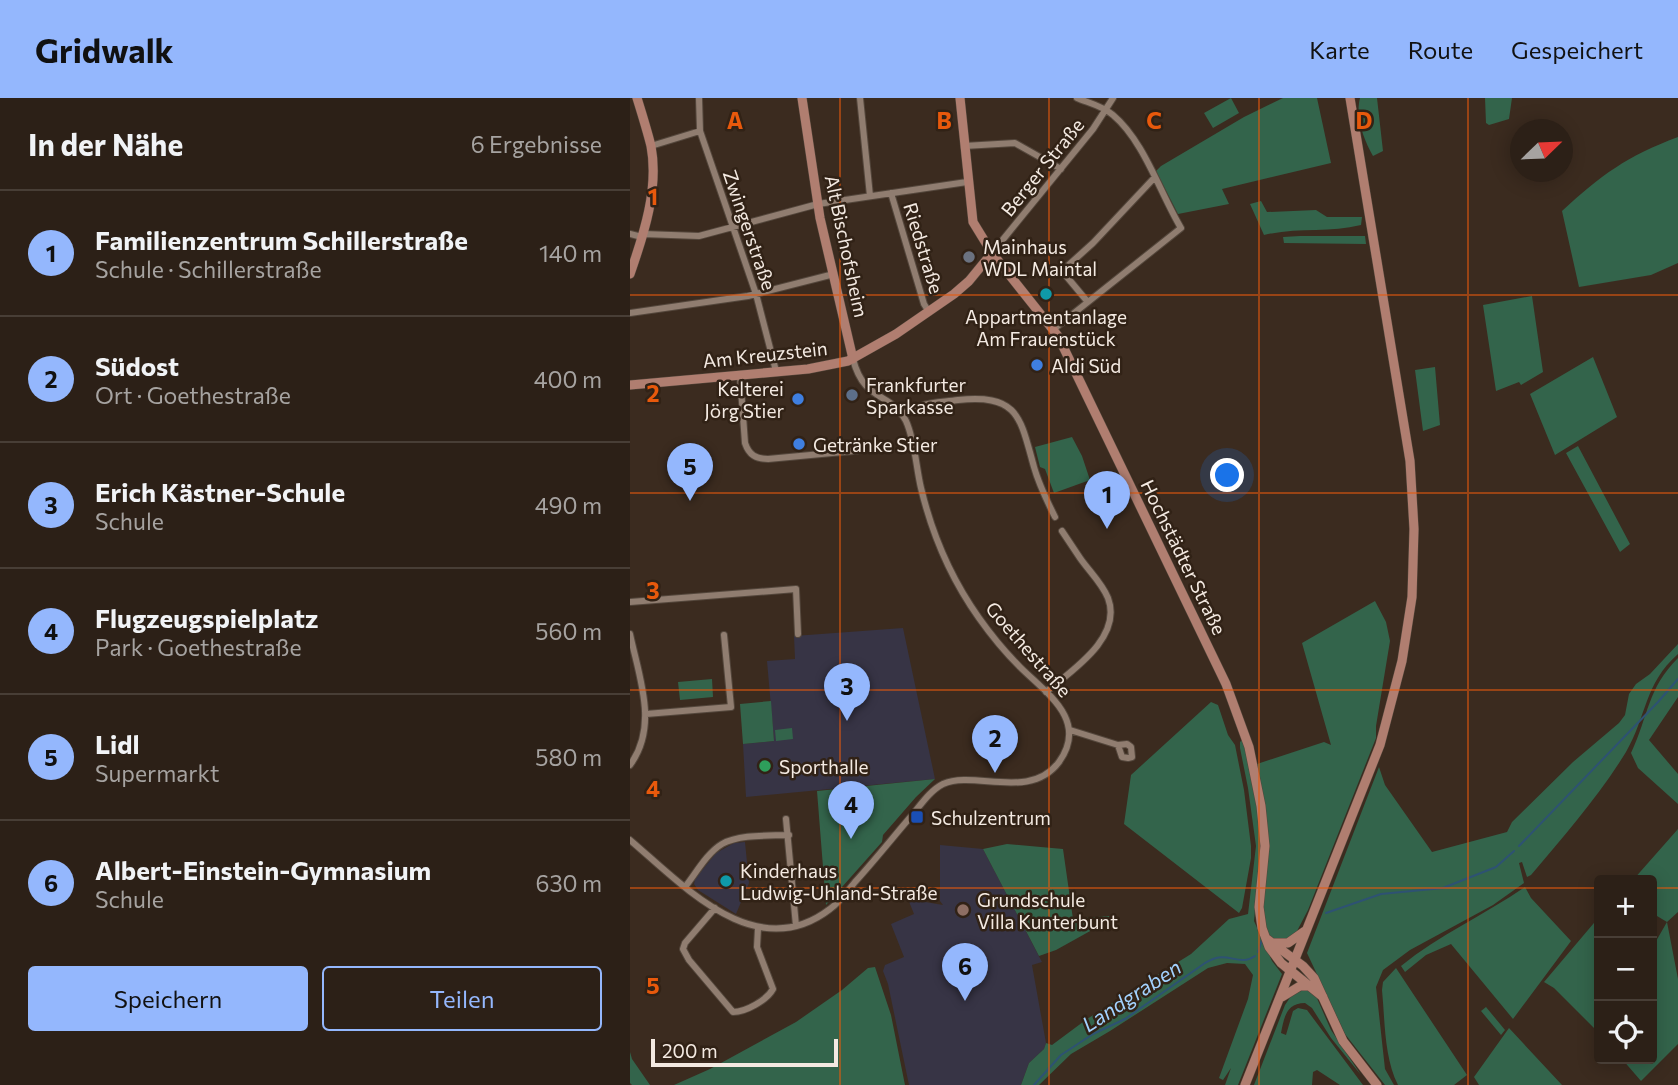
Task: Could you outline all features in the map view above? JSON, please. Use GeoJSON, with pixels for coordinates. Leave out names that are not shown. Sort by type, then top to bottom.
{"type":"FeatureCollection","features":[{"type":"Feature","properties":{"kind":"street"},"geometry":{"type":"LineString","coordinates":[[630,274],[643,235],[651,191],[651,146],[638,98]]}},
{"type":"Feature","properties":{"kind":"street","name":"Zwingerstraße"},"geometry":{"type":"LineString","coordinates":[[699,98],[700,131],[756,294],[776,371]]}},
{"type":"Feature","properties":{"kind":"street","name":"Alt Bischofsheim"},"geometry":{"type":"LineString","coordinates":[[802,98],[818,204],[853,359]]}},
{"type":"Feature","properties":{"kind":"street"},"geometry":{"type":"LineString","coordinates":[[860,98],[870,196]]}},
{"type":"Feature","properties":{"kind":"street","name":"Hochstädter Straße"},"geometry":{"type":"LineString","coordinates":[[960,98],[973,222],[992,253],[1054,329],[1222,675],[1241,722],[1254,767],[1261,806],[1265,851],[1259,915],[1274,955],[1291,972],[1323,996]]}},
{"type":"Feature","properties":{"kind":"street"},"geometry":{"type":"LineString","coordinates":[[1054,329],[1181,228],[1127,130],[1105,110],[1077,98]]}},
{"type":"Feature","properties":{"kind":"street","name":"Berger Straße"},"geometry":{"type":"LineString","coordinates":[[992,253],[1093,130],[1113,98]]}},
{"type":"Feature","properties":{"kind":"street"},"geometry":{"type":"LineString","coordinates":[[1247,1082],[1370,774],[1390,711],[1407,628],[1414,558],[1413,504],[1405,424],[1350,98]]}},
{"type":"Feature","properties":{"kind":"street"},"geometry":{"type":"LineString","coordinates":[[651,146],[700,131]]}},
{"type":"Feature","properties":{"kind":"street"},"geometry":{"type":"LineString","coordinates":[[964,146],[1014,143],[1061,169]]}},
{"type":"Feature","properties":{"kind":"street"},"geometry":{"type":"LineString","coordinates":[[1087,301],[1062,271],[1093,243],[1155,177]]}},
{"type":"Feature","properties":{"kind":"street"},"geometry":{"type":"LineString","coordinates":[[630,234],[693,236],[818,204],[967,182]]}},
{"type":"Feature","properties":{"kind":"street","name":"Riedstraße"},"geometry":{"type":"LineString","coordinates":[[891,193],[924,304],[929,312]]}},
{"type":"Feature","properties":{"kind":"street","name":"Am Kreuzstein"},"geometry":{"type":"LineString","coordinates":[[630,385],[821,367],[853,359],[929,312],[969,281],[992,253]]}},
{"type":"Feature","properties":{"kind":"street"},"geometry":{"type":"LineString","coordinates":[[630,313],[756,294],[834,274]]}},
{"type":"Feature","properties":{"kind":"street"},"geometry":{"type":"LineString","coordinates":[[853,359],[864,386],[902,415],[920,404],[973,399],[989,399],[1016,414],[1023,426],[1038,478],[1055,517]]}},
{"type":"Feature","properties":{"kind":"street"},"geometry":{"type":"LineString","coordinates":[[740,375],[745,439],[747,449],[754,457],[768,459],[864,450]]}},
{"type":"Feature","properties":{"kind":"street","name":"Goethestraße"},"geometry":{"type":"LineString","coordinates":[[902,415],[907,425],[930,520],[956,580],[987,629],[1064,713],[1070,730]]}},
{"type":"Feature","properties":{"kind":"street"},"geometry":{"type":"LineString","coordinates":[[1046,692],[1090,653],[1104,634],[1111,612],[1105,592],[1062,531]]}},
{"type":"Feature","properties":{"kind":"street"},"geometry":{"type":"LineString","coordinates":[[630,602],[796,589],[798,634]]}},
{"type":"Feature","properties":{"kind":"street"},"geometry":{"type":"LineString","coordinates":[[630,634],[646,714],[642,739],[630,765]]}},
{"type":"Feature","properties":{"kind":"street"},"geometry":{"type":"LineString","coordinates":[[646,714],[731,707],[724,635]]}},
{"type":"Feature","properties":{"kind":"street"},"geometry":{"type":"LineString","coordinates":[[630,840],[685,887],[736,921],[758,928],[779,929],[796,926],[819,917],[835,905],[922,803],[940,786],[955,781],[1011,783],[1038,777],[1058,762],[1066,747],[1070,730],[1118,745]]}},
{"type":"Feature","properties":{"kind":"street"},"geometry":{"type":"LineString","coordinates":[[786,820],[796,926]]}},
{"type":"Feature","properties":{"kind":"street"},"geometry":{"type":"LineString","coordinates":[[685,887],[724,843],[735,839],[789,835]]}},
{"type":"Feature","properties":{"kind":"street"},"geometry":{"type":"LineString","coordinates":[[715,908],[685,943],[683,949],[689,960],[733,1012],[742,1011],[768,996],[773,989],[757,947],[758,928]]}},
{"type":"Feature","properties":{"kind":"street"},"geometry":{"type":"LineString","coordinates":[[1270,941],[1284,944],[1293,941],[1308,928]]}},
{"type":"Feature","properties":{"kind":"street"},"geometry":{"type":"LineString","coordinates":[[1270,941],[1296,960],[1314,978],[1343,1041],[1377,1085]]}},
{"type":"Feature","properties":{"kind":"street"},"geometry":{"type":"LineString","coordinates":[[1280,998],[1296,988],[1312,986]]}},
{"type":"Feature","properties":{"kind":"shaded area"},"geometry":{"type":"Polygon","coordinates":[[[903,628],[935,779],[746,797],[743,744],[774,741],[767,661],[795,659],[794,636],[903,628]]]}},
{"type":"Feature","properties":{"kind":"shaded area"},"geometry":{"type":"Polygon","coordinates":[[[745,842],[749,883],[736,914],[698,890],[694,884],[716,853],[734,843],[745,842]]]}},
{"type":"Feature","properties":{"kind":"shaded area"},"geometry":{"type":"Polygon","coordinates":[[[940,845],[983,849],[1042,962],[1032,965],[1046,1043],[1044,1049],[1029,1063],[1021,1085],[909,1085],[883,971],[885,965],[904,957],[891,924],[914,914],[908,899],[943,905],[940,901],[940,845]]]}},
{"type":"Feature","properties":{"kind":"green space"},"geometry":{"type":"Polygon","coordinates":[[[1231,98],[1239,113],[1213,128],[1204,113],[1231,98]]]}},
{"type":"Feature","properties":{"kind":"green space"},"geometry":{"type":"Polygon","coordinates":[[[1283,98],[1317,98],[1331,163],[1222,189],[1229,204],[1178,214],[1156,171],[1244,117],[1283,98]]]}},
{"type":"Feature","properties":{"kind":"green space"},"geometry":{"type":"Polygon","coordinates":[[[1360,98],[1377,98],[1383,151],[1373,156],[1361,128],[1360,98]]]}},
{"type":"Feature","properties":{"kind":"green space"},"geometry":{"type":"Polygon","coordinates":[[[1485,98],[1512,98],[1509,119],[1489,125],[1486,123],[1485,98]]]}},
{"type":"Feature","properties":{"kind":"green space"},"geometry":{"type":"Polygon","coordinates":[[[1678,137],[1678,263],[1651,275],[1579,287],[1562,211],[1616,168],[1678,137]]]}},
{"type":"Feature","properties":{"kind":"green space"},"geometry":{"type":"Polygon","coordinates":[[[1261,201],[1267,212],[1316,210],[1327,217],[1362,217],[1361,225],[1264,235],[1250,204],[1261,201]]]}},
{"type":"Feature","properties":{"kind":"green space"},"geometry":{"type":"Polygon","coordinates":[[[1365,236],[1366,244],[1284,243],[1283,237],[1365,236]]]}},
{"type":"Feature","properties":{"kind":"green space"},"geometry":{"type":"Polygon","coordinates":[[[1532,296],[1543,372],[1521,385],[1519,382],[1496,391],[1483,305],[1532,296]]]}},
{"type":"Feature","properties":{"kind":"green space"},"geometry":{"type":"Polygon","coordinates":[[[1593,357],[1617,417],[1555,455],[1530,394],[1593,357]]]}},
{"type":"Feature","properties":{"kind":"green space"},"geometry":{"type":"Polygon","coordinates":[[[1435,367],[1440,425],[1423,431],[1415,370],[1435,367]]]}},
{"type":"Feature","properties":{"kind":"green space"},"geometry":{"type":"Polygon","coordinates":[[[1072,437],[1090,480],[1054,493],[1045,469],[1040,467],[1035,447],[1072,437]]]}},
{"type":"Feature","properties":{"kind":"green space"},"geometry":{"type":"Polygon","coordinates":[[[1578,446],[1630,544],[1620,552],[1566,453],[1578,446]]]}},
{"type":"Feature","properties":{"kind":"green space"},"geometry":{"type":"Polygon","coordinates":[[[1375,601],[1386,622],[1390,641],[1376,738],[1308,910],[1297,931],[1285,940],[1272,939],[1266,932],[1261,907],[1266,870],[1257,764],[1324,742],[1331,745],[1302,643],[1375,601]]]}},
{"type":"Feature","properties":{"kind":"green space"},"geometry":{"type":"Polygon","coordinates":[[[1678,644],[1678,654],[1658,677],[1633,739],[1604,784],[1531,875],[1527,877],[1522,862],[1519,863],[1524,883],[1493,905],[1410,950],[1383,970],[1376,987],[1385,1069],[1394,1085],[1385,1085],[1345,1034],[1307,953],[1379,767],[1385,785],[1432,852],[1507,832],[1512,822],[1573,762],[1619,723],[1625,715],[1629,694],[1636,684],[1650,674],[1678,644]]]}},
{"type":"Feature","properties":{"kind":"green space"},"geometry":{"type":"Polygon","coordinates":[[[1678,658],[1678,697],[1649,740],[1678,774],[1678,804],[1638,768],[1631,753],[1654,692],[1678,658]]]}},
{"type":"Feature","properties":{"kind":"green space"},"geometry":{"type":"Polygon","coordinates":[[[712,679],[713,697],[680,700],[678,682],[712,679]]]}},
{"type":"Feature","properties":{"kind":"green space"},"geometry":{"type":"Polygon","coordinates":[[[771,701],[774,741],[743,744],[740,704],[771,701]]]}},
{"type":"Feature","properties":{"kind":"green space"},"geometry":{"type":"Polygon","coordinates":[[[1211,702],[1218,705],[1228,735],[1235,745],[1244,790],[1251,858],[1239,913],[1124,824],[1131,775],[1211,702]]]}},
{"type":"Feature","properties":{"kind":"green space"},"geometry":{"type":"Polygon","coordinates":[[[792,728],[793,739],[776,741],[775,730],[792,728]]]}},
{"type":"Feature","properties":{"kind":"green space"},"geometry":{"type":"Polygon","coordinates":[[[1243,739],[1255,786],[1261,846],[1254,921],[1272,961],[1282,974],[1238,1085],[1225,1085],[1231,1068],[1223,1080],[1219,1078],[1248,999],[1253,975],[1245,964],[1227,963],[1208,968],[1071,1054],[1039,1085],[1021,1085],[1029,1063],[1044,1049],[1046,1043],[1052,1045],[1087,1019],[1191,954],[1229,919],[1248,914],[1256,846],[1240,748],[1243,739]]]}},
{"type":"Feature","properties":{"kind":"green space"},"geometry":{"type":"Polygon","coordinates":[[[935,779],[883,835],[882,842],[826,905],[817,791],[935,779]]]}},
{"type":"Feature","properties":{"kind":"green space"},"geometry":{"type":"Polygon","coordinates":[[[1678,829],[1678,912],[1667,922],[1657,916],[1657,875],[1637,875],[1678,829]]]}},
{"type":"Feature","properties":{"kind":"green space"},"geometry":{"type":"Polygon","coordinates":[[[1007,844],[1063,849],[1073,919],[1109,916],[1110,920],[1056,950],[1039,956],[983,849],[1007,844]]]}},
{"type":"Feature","properties":{"kind":"green space"},"geometry":{"type":"Polygon","coordinates":[[[1525,887],[1531,898],[1571,941],[1513,1019],[1451,944],[1426,955],[1405,972],[1401,966],[1416,955],[1525,887]]]}},
{"type":"Feature","properties":{"kind":"green space"},"geometry":{"type":"Polygon","coordinates":[[[1667,922],[1678,979],[1678,1044],[1641,1081],[1626,1064],[1657,1064],[1657,939],[1667,922]]]}},
{"type":"Feature","properties":{"kind":"green space"},"geometry":{"type":"Polygon","coordinates":[[[1594,923],[1594,1028],[1554,988],[1544,982],[1594,923]]]}},
{"type":"Feature","properties":{"kind":"green space"},"geometry":{"type":"Polygon","coordinates":[[[875,967],[891,1015],[905,1085],[674,1085],[710,1069],[796,1022],[868,968],[875,967]]]}},
{"type":"Feature","properties":{"kind":"green space"},"geometry":{"type":"Polygon","coordinates":[[[1396,968],[1467,1075],[1454,1085],[1398,1085],[1388,1051],[1382,990],[1383,982],[1396,968]]]}},
{"type":"Feature","properties":{"kind":"green space"},"geometry":{"type":"Polygon","coordinates":[[[1303,990],[1316,996],[1331,1030],[1361,1075],[1331,1038],[1312,1008],[1305,1003],[1290,1009],[1281,1033],[1286,1035],[1293,1011],[1298,1008],[1307,1010],[1363,1085],[1340,1085],[1317,1070],[1313,1072],[1312,1085],[1254,1085],[1285,1005],[1291,996],[1303,990]]]}},
{"type":"Feature","properties":{"kind":"green space"},"geometry":{"type":"Polygon","coordinates":[[[1486,1007],[1505,1030],[1501,1035],[1481,1011],[1486,1007]]]}},
{"type":"Feature","properties":{"kind":"green space"},"geometry":{"type":"Polygon","coordinates":[[[1509,1028],[1562,1085],[1479,1085],[1474,1077],[1509,1028]]]}},
{"type":"Feature","properties":{"kind":"green space"},"geometry":{"type":"Polygon","coordinates":[[[630,1052],[632,1059],[650,1085],[630,1083],[630,1052]]]}},
{"type":"Feature","properties":{"kind":"waterway","name":"Landgraben"},"geometry":{"type":"LineString","coordinates":[[1519,846],[1678,679]]}},
{"type":"Feature","properties":{"kind":"waterway","name":"Landgraben"},"geometry":{"type":"LineString","coordinates":[[1326,913],[1381,894],[1443,888],[1496,867],[1514,851]]}},
{"type":"Feature","properties":{"kind":"waterway","name":"Landgraben"},"geometry":{"type":"LineString","coordinates":[[1258,952],[1262,940]]}},
{"type":"Feature","properties":{"kind":"waterway","name":"Landgraben"},"geometry":{"type":"LineString","coordinates":[[1034,1085],[1061,1055],[1093,1034],[1125,1019],[1205,963],[1221,957],[1245,960],[1255,956]]}},
{"type":"Feature","properties":{"kind":"place","name":"Mainhaus WDL Maintal"},"geometry":{"type":"Point","coordinates":[969,257]}},
{"type":"Feature","properties":{"kind":"place","name":"Appartmentanlage Am Frauenstück"},"geometry":{"type":"Point","coordinates":[1046,294]}},
{"type":"Feature","properties":{"kind":"place","name":"Aldi Süd"},"geometry":{"type":"Point","coordinates":[1037,365]}},
{"type":"Feature","properties":{"kind":"place","name":"Frankfurter Sparkasse"},"geometry":{"type":"Point","coordinates":[852,395]}},
{"type":"Feature","properties":{"kind":"place","name":"Kelterei Jörg Stier"},"geometry":{"type":"Point","coordinates":[798,399]}},
{"type":"Feature","properties":{"kind":"place","name":"Getränke Stier"},"geometry":{"type":"Point","coordinates":[799,444]}},
{"type":"Feature","properties":{"kind":"place","name":"Lidl"},"geometry":{"type":"Point","coordinates":[690,501]}},
{"type":"Feature","properties":{"kind":"place","name":"Familienzentrum Schillerstraße"},"geometry":{"type":"Point","coordinates":[1107,529]}},
{"type":"Feature","properties":{"kind":"place","name":"Erich Kästner-Schule"},"geometry":{"type":"Point","coordinates":[847,721]}},
{"type":"Feature","properties":{"kind":"place","name":"Sporthalle"},"geometry":{"type":"Point","coordinates":[765,766]}},
{"type":"Feature","properties":{"kind":"place","name":"Südost"},"geometry":{"type":"Point","coordinates":[995,773]}},
{"type":"Feature","properties":{"kind":"place","name":"Schulzentrum"},"geometry":{"type":"Point","coordinates":[917,817]}},
{"type":"Feature","properties":{"kind":"place","name":"Flugzeugspielplatz"},"geometry":{"type":"Point","coordinates":[851,839]}},
{"type":"Feature","properties":{"kind":"place","name":"Kinderhaus Ludwig-Uhland-Straße"},"geometry":{"type":"Point","coordinates":[726,881]}},
{"type":"Feature","properties":{"kind":"place","name":"Grundschule Villa Kunterbunt"},"geometry":{"type":"Point","coordinates":[963,910]}},
{"type":"Feature","properties":{"kind":"place","name":"Albert-Einstein-Gymnasium"},"geometry":{"type":"Point","coordinates":[965,1001]}}]}
